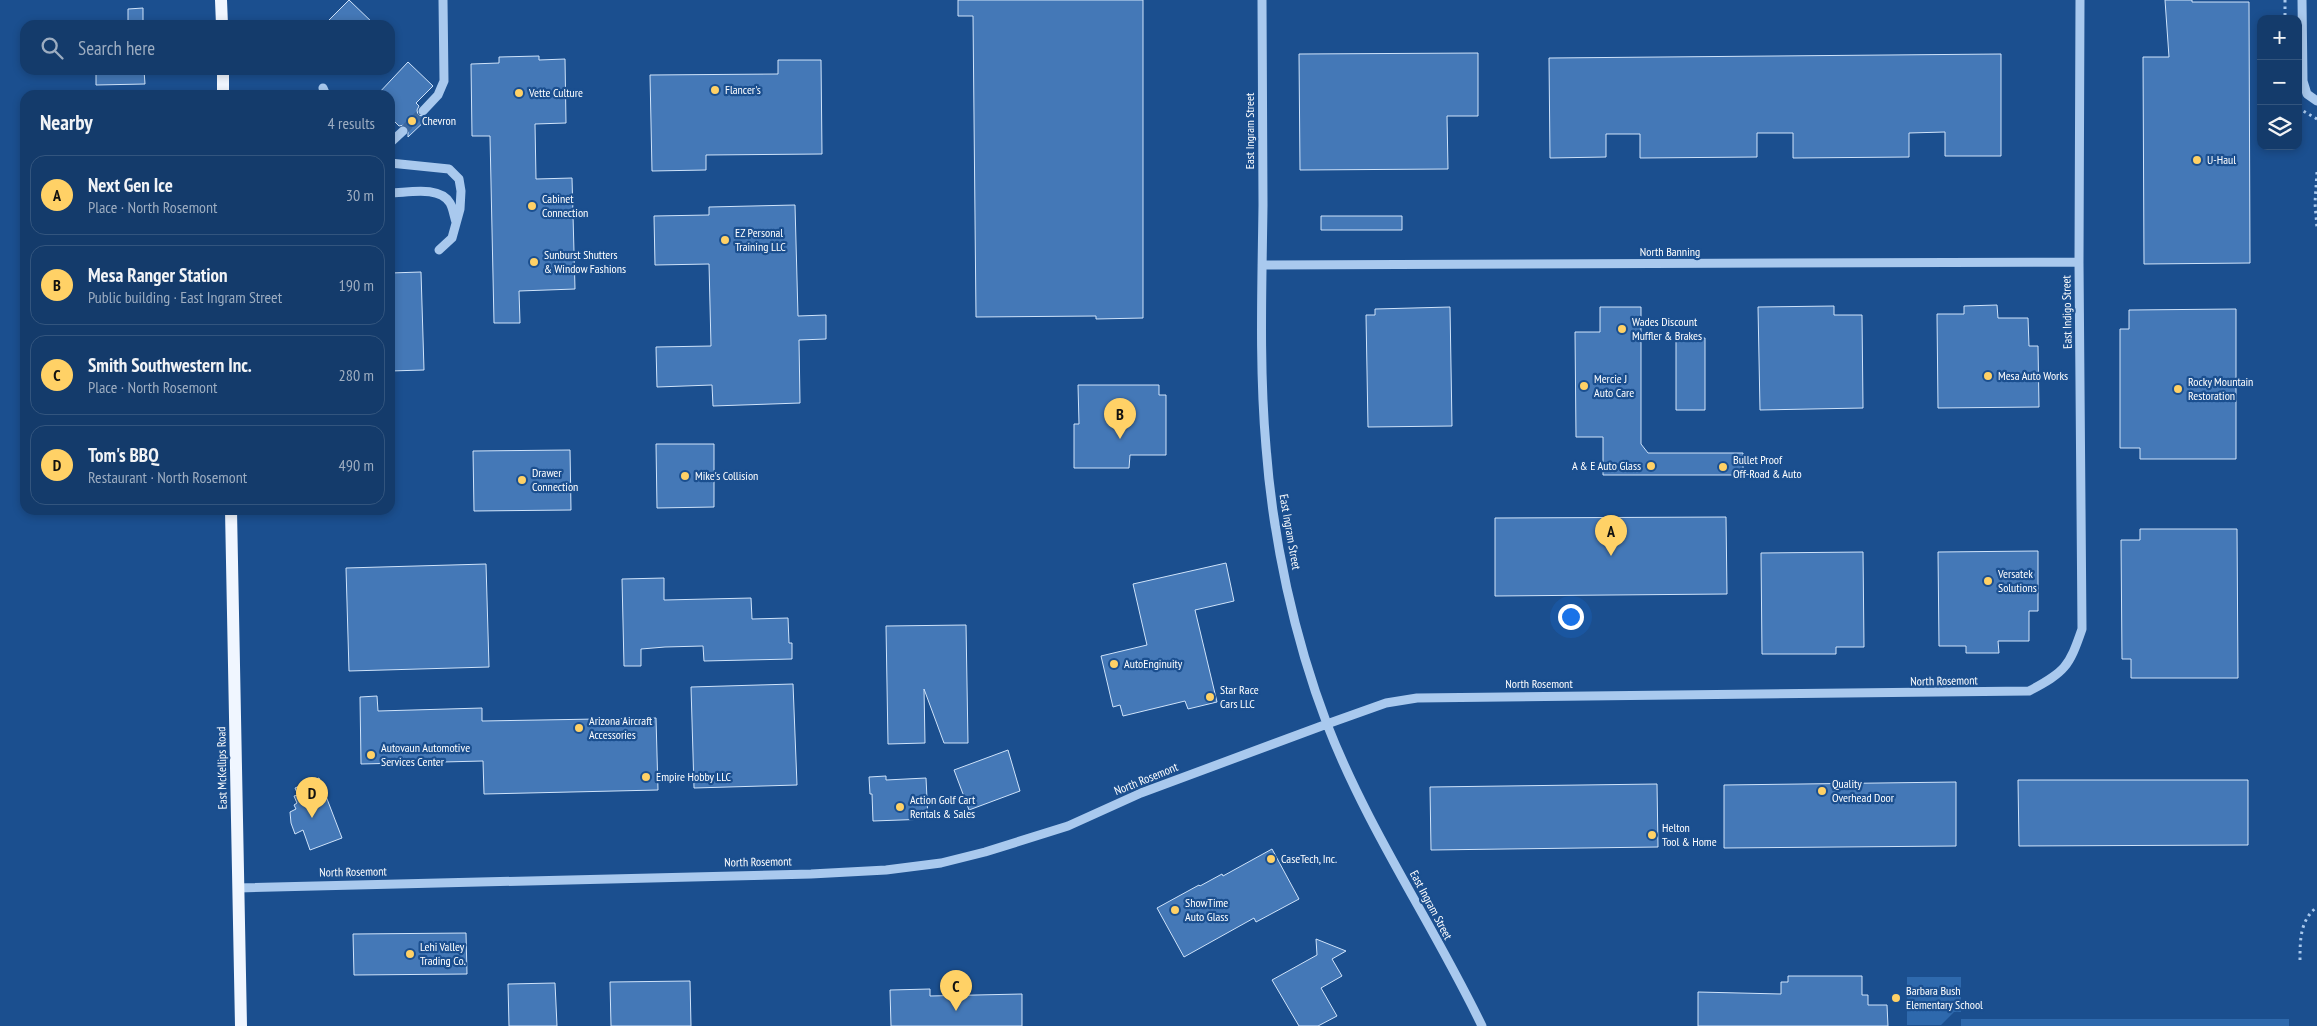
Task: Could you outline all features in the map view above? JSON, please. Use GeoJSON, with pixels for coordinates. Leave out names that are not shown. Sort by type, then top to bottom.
{"type":"FeatureCollection","features":[{"type":"Feature","properties":{"kind":"main road"},"geometry":{"type":"LineString","coordinates":[[221,0],[222,20]]}},
{"type":"Feature","properties":{"kind":"main road"},"geometry":{"type":"LineString","coordinates":[[223,75],[223,90]]}},
{"type":"Feature","properties":{"kind":"main road","name":"East McKellips Road"},"geometry":{"type":"LineString","coordinates":[[231,515],[241,1026]]}},
{"type":"Feature","properties":{"kind":"street"},"geometry":{"type":"LineString","coordinates":[[423,111],[438,95],[444,81],[443,0]]}},
{"type":"Feature","properties":{"kind":"street","name":"East Ingram Street"},"geometry":{"type":"LineString","coordinates":[[1262,0],[1262,374],[1265,445],[1272,506],[1283,568],[1302,644],[1327,724],[1356,791],[1482,1026]]}},
{"type":"Feature","properties":{"kind":"street","name":"East Indigo Street"},"geometry":{"type":"LineString","coordinates":[[2056,676],[2072,658],[2082,629],[2079,262],[2080,0]]}},
{"type":"Feature","properties":{"kind":"street"},"geometry":{"type":"LineString","coordinates":[[2302,0],[2303,81],[2307,94],[2317,100]]}},
{"type":"Feature","properties":{"kind":"street"},"geometry":{"type":"LineString","coordinates":[[395,138],[403,131]]}},
{"type":"Feature","properties":{"kind":"street"},"geometry":{"type":"LineString","coordinates":[[395,164],[449,169],[459,179],[461,191],[452,238],[439,250]]}},
{"type":"Feature","properties":{"kind":"street"},"geometry":{"type":"LineString","coordinates":[[395,194],[430,192],[441,194],[449,202],[456,222]]}},
{"type":"Feature","properties":{"kind":"street","name":"North Banning"},"geometry":{"type":"LineString","coordinates":[[1262,265],[2079,262]]}},
{"type":"Feature","properties":{"kind":"street","name":"North Rosemont"},"geometry":{"type":"LineString","coordinates":[[238,888],[811,874],[886,870],[941,862],[985,852],[1068,826],[1141,793],[1327,724],[1386,704],[1417,698],[2001,693],[2030,691],[2056,676]]}},
{"type":"Feature","properties":{"kind":"path"},"geometry":{"type":"LineString","coordinates":[[2285,0],[2285,15]]}},
{"type":"Feature","properties":{"kind":"path"},"geometry":{"type":"LineString","coordinates":[[2302,110],[2317,119]]}},
{"type":"Feature","properties":{"kind":"path"},"geometry":{"type":"LineString","coordinates":[[2317,172],[2315,203],[2317,228]]}},
{"type":"Feature","properties":{"kind":"path"},"geometry":{"type":"LineString","coordinates":[[2300,960],[2302,928],[2310,912],[2317,907]]}},
{"type":"Feature","properties":{"kind":"shaded area"},"geometry":{"type":"Polygon","coordinates":[[[1907,977],[1961,977],[1961,1012],[1954,1012],[1941,1025],[1907,1025],[1907,977]]]}},
{"type":"Feature","properties":{"kind":"shaded area"},"geometry":{"type":"Polygon","coordinates":[[[1961,1019],[2289,1019],[2289,1026],[1961,1026],[1961,1019]]]}},
{"type":"Feature","properties":{"kind":"building"},"geometry":{"type":"Polygon","coordinates":[[[349,0],[370,20],[329,20],[349,0]]]}},
{"type":"Feature","properties":{"kind":"building"},"geometry":{"type":"Polygon","coordinates":[[[958,0],[1143,0],[1143,318],[1096,319],[1096,316],[976,317],[973,16],[958,16],[958,0]]]}},
{"type":"Feature","properties":{"kind":"building","name":"U-Haul"},"geometry":{"type":"Polygon","coordinates":[[[2165,0],[2249,2],[2250,263],[2144,264],[2143,57],[2169,57],[2165,0]]]}},
{"type":"Feature","properties":{"kind":"building"},"geometry":{"type":"Polygon","coordinates":[[[143,8],[143,20],[128,20],[128,9],[143,8]]]}},
{"type":"Feature","properties":{"kind":"building"},"geometry":{"type":"Polygon","coordinates":[[[1478,53],[1478,116],[1447,116],[1448,169],[1300,170],[1299,54],[1478,53]]]}},
{"type":"Feature","properties":{"kind":"building"},"geometry":{"type":"Polygon","coordinates":[[[2001,54],[2001,156],[1945,156],[1945,132],[1909,133],[1909,157],[1793,158],[1793,133],[1757,133],[1757,157],[1640,158],[1640,134],[1606,134],[1606,157],[1550,158],[1549,58],[2001,54]]]}},
{"type":"Feature","properties":{"kind":"building"},"geometry":{"type":"Polygon","coordinates":[[[539,56],[539,60],[565,59],[566,123],[535,124],[536,179],[572,178],[575,289],[519,291],[520,323],[494,323],[490,136],[472,136],[471,64],[499,63],[499,57],[539,56]]]}},
{"type":"Feature","properties":{"kind":"building"},"geometry":{"type":"Polygon","coordinates":[[[778,60],[821,60],[822,154],[706,155],[706,170],[652,171],[650,75],[778,74],[778,60]]]}},
{"type":"Feature","properties":{"kind":"building","name":"Chevron"},"geometry":{"type":"Polygon","coordinates":[[[408,62],[433,86],[416,103],[419,106],[417,110],[418,115],[429,117],[408,137],[408,127],[404,125],[399,126],[395,122],[395,90],[382,90],[408,62]]]}},
{"type":"Feature","properties":{"kind":"building"},"geometry":{"type":"Polygon","coordinates":[[[96,75],[144,75],[145,84],[96,85],[96,75]]]}},
{"type":"Feature","properties":{"kind":"building"},"geometry":{"type":"Polygon","coordinates":[[[795,205],[798,316],[826,315],[826,339],[799,340],[800,403],[713,406],[712,385],[657,387],[656,347],[711,346],[709,264],[655,265],[654,216],[709,215],[709,207],[795,205]]]}},
{"type":"Feature","properties":{"kind":"building"},"geometry":{"type":"Polygon","coordinates":[[[1321,216],[1402,216],[1402,230],[1321,230],[1321,216]]]}},
{"type":"Feature","properties":{"kind":"building"},"geometry":{"type":"Polygon","coordinates":[[[421,272],[424,370],[395,371],[395,273],[421,272]]]}},
{"type":"Feature","properties":{"kind":"building","name":"Mesa Auto Works"},"geometry":{"type":"Polygon","coordinates":[[[1997,305],[1998,318],[2028,318],[2029,346],[2038,346],[2039,407],[1938,408],[1937,314],[1964,314],[1964,306],[1997,305]]]}},
{"type":"Feature","properties":{"kind":"building"},"geometry":{"type":"Polygon","coordinates":[[[1834,306],[1834,315],[1862,315],[1863,408],[1760,410],[1758,307],[1834,306]]]}},
{"type":"Feature","properties":{"kind":"building"},"geometry":{"type":"Polygon","coordinates":[[[1450,307],[1452,426],[1368,427],[1366,315],[1375,315],[1375,309],[1450,307]]]}},
{"type":"Feature","properties":{"kind":"building"},"geometry":{"type":"Polygon","coordinates":[[[1600,307],[1641,307],[1641,444],[1648,453],[1743,453],[1743,475],[1603,475],[1603,437],[1576,437],[1575,332],[1600,332],[1600,307]]]}},
{"type":"Feature","properties":{"kind":"building","name":"Rocky Mountain Restoration"},"geometry":{"type":"Polygon","coordinates":[[[2236,309],[2236,459],[2140,459],[2140,448],[2120,448],[2120,329],[2129,329],[2129,310],[2236,309]]]}},
{"type":"Feature","properties":{"kind":"building"},"geometry":{"type":"Polygon","coordinates":[[[1676,338],[1705,338],[1705,410],[1676,410],[1676,338]]]}},
{"type":"Feature","properties":{"kind":"building"},"geometry":{"type":"Polygon","coordinates":[[[1078,385],[1159,385],[1159,395],[1166,395],[1166,455],[1130,455],[1129,468],[1074,468],[1074,424],[1079,424],[1078,385]]]}},
{"type":"Feature","properties":{"kind":"building","name":"Mike's Collision"},"geometry":{"type":"Polygon","coordinates":[[[656,444],[714,444],[714,507],[657,508],[656,444]]]}},
{"type":"Feature","properties":{"kind":"building","name":"Drawer Connection"},"geometry":{"type":"Polygon","coordinates":[[[570,450],[571,510],[474,511],[473,451],[570,450]]]}},
{"type":"Feature","properties":{"kind":"building"},"geometry":{"type":"Polygon","coordinates":[[[1726,517],[1727,594],[1495,596],[1495,518],[1726,517]]]}},
{"type":"Feature","properties":{"kind":"building"},"geometry":{"type":"Polygon","coordinates":[[[2140,529],[2237,529],[2238,678],[2131,678],[2131,659],[2122,659],[2121,540],[2140,540],[2140,529]]]}},
{"type":"Feature","properties":{"kind":"building","name":"Versatek Solutions"},"geometry":{"type":"Polygon","coordinates":[[[2038,551],[2038,611],[2029,611],[2029,641],[1998,641],[1999,653],[1966,653],[1966,646],[1939,646],[1938,552],[2038,551]]]}},
{"type":"Feature","properties":{"kind":"building"},"geometry":{"type":"Polygon","coordinates":[[[1863,552],[1864,647],[1836,647],[1836,654],[1762,654],[1761,553],[1863,552]]]}},
{"type":"Feature","properties":{"kind":"building"},"geometry":{"type":"Polygon","coordinates":[[[1226,563],[1234,601],[1195,610],[1217,702],[1188,709],[1185,701],[1123,716],[1120,705],[1113,707],[1101,656],[1147,645],[1133,584],[1226,563]]]}},
{"type":"Feature","properties":{"kind":"building"},"geometry":{"type":"Polygon","coordinates":[[[486,564],[489,667],[349,671],[346,568],[486,564]]]}},
{"type":"Feature","properties":{"kind":"building"},"geometry":{"type":"Polygon","coordinates":[[[664,578],[664,600],[751,598],[752,619],[788,618],[789,643],[792,643],[792,659],[704,661],[703,646],[665,647],[641,649],[641,666],[624,666],[622,579],[664,578]]]}},
{"type":"Feature","properties":{"kind":"building"},"geometry":{"type":"Polygon","coordinates":[[[966,625],[968,743],[944,743],[924,689],[925,743],[888,744],[886,626],[966,625]]]}},
{"type":"Feature","properties":{"kind":"building"},"geometry":{"type":"Polygon","coordinates":[[[793,684],[797,785],[694,788],[691,687],[793,684]]]}},
{"type":"Feature","properties":{"kind":"building"},"geometry":{"type":"Polygon","coordinates":[[[377,696],[378,711],[482,708],[482,721],[656,718],[658,790],[484,794],[483,761],[361,764],[360,697],[377,696]]]}},
{"type":"Feature","properties":{"kind":"building"},"geometry":{"type":"Polygon","coordinates":[[[1008,750],[1020,791],[969,810],[954,770],[1008,750]]]}},
{"type":"Feature","properties":{"kind":"building","name":"Action Golf Cart Rentals & Sales"},"geometry":{"type":"Polygon","coordinates":[[[886,776],[886,780],[926,778],[928,819],[873,821],[869,777],[886,776]]]}},
{"type":"Feature","properties":{"kind":"building"},"geometry":{"type":"Polygon","coordinates":[[[319,778],[342,838],[310,850],[303,830],[295,834],[290,812],[296,809],[294,805],[297,803],[294,796],[298,795],[295,788],[319,778]]]}},
{"type":"Feature","properties":{"kind":"building"},"geometry":{"type":"Polygon","coordinates":[[[2018,780],[2248,780],[2248,845],[2019,846],[2018,780]]]}},
{"type":"Feature","properties":{"kind":"building"},"geometry":{"type":"Polygon","coordinates":[[[1956,782],[1956,846],[1724,848],[1724,785],[1956,782]]]}},
{"type":"Feature","properties":{"kind":"building"},"geometry":{"type":"Polygon","coordinates":[[[1657,784],[1658,847],[1431,850],[1430,787],[1657,784]]]}},
{"type":"Feature","properties":{"kind":"building"},"geometry":{"type":"Polygon","coordinates":[[[1272,849],[1299,899],[1256,922],[1254,918],[1184,957],[1157,908],[1199,885],[1222,874],[1223,876],[1272,849]]]}},
{"type":"Feature","properties":{"kind":"building","name":"Lehi Valley Trading Co."},"geometry":{"type":"Polygon","coordinates":[[[466,933],[467,974],[354,975],[353,934],[466,933]]]}},
{"type":"Feature","properties":{"kind":"building"},"geometry":{"type":"Polygon","coordinates":[[[1316,939],[1346,951],[1332,959],[1342,976],[1321,988],[1337,1016],[1318,1026],[1299,1026],[1272,980],[1317,955],[1316,939]]]}},
{"type":"Feature","properties":{"kind":"building"},"geometry":{"type":"Polygon","coordinates":[[[1788,976],[1862,976],[1862,995],[1868,995],[1868,1005],[1887,1005],[1888,1026],[1698,1026],[1698,992],[1781,994],[1781,982],[1788,982],[1788,976]]]}},
{"type":"Feature","properties":{"kind":"building"},"geometry":{"type":"Polygon","coordinates":[[[690,981],[691,1026],[611,1026],[610,982],[690,981]]]}},
{"type":"Feature","properties":{"kind":"building"},"geometry":{"type":"Polygon","coordinates":[[[555,983],[557,1026],[509,1026],[508,984],[555,983]]]}},
{"type":"Feature","properties":{"kind":"building"},"geometry":{"type":"Polygon","coordinates":[[[930,989],[930,996],[1022,994],[1022,1026],[891,1026],[890,990],[930,989]]]}},
{"type":"Feature","properties":{"kind":"tunnel"},"geometry":{"type":"LineString","coordinates":[[403,131],[423,111]]}},
{"type":"Feature","properties":{"kind":"place","name":"Flancer's"},"geometry":{"type":"Point","coordinates":[715,90]}},
{"type":"Feature","properties":{"kind":"place","name":"Vette Culture"},"geometry":{"type":"Point","coordinates":[519,93]}},
{"type":"Feature","properties":{"kind":"place","name":"Chevron"},"geometry":{"type":"Point","coordinates":[412,121]}},
{"type":"Feature","properties":{"kind":"place","name":"U-Haul"},"geometry":{"type":"Point","coordinates":[2197,160]}},
{"type":"Feature","properties":{"kind":"place","name":"Cabinet Connection"},"geometry":{"type":"Point","coordinates":[532,206]}},
{"type":"Feature","properties":{"kind":"place","name":"EZ Personal Training LLC"},"geometry":{"type":"Point","coordinates":[725,240]}},
{"type":"Feature","properties":{"kind":"place","name":"Sunburst Shutters & Window Fashions"},"geometry":{"type":"Point","coordinates":[534,262]}},
{"type":"Feature","properties":{"kind":"place","name":"Wades Discount Muffler & Brakes"},"geometry":{"type":"Point","coordinates":[1622,329]}},
{"type":"Feature","properties":{"kind":"place","name":"Mesa Auto Works"},"geometry":{"type":"Point","coordinates":[1988,376]}},
{"type":"Feature","properties":{"kind":"place","name":"Mercie J Auto Care"},"geometry":{"type":"Point","coordinates":[1584,386]}},
{"type":"Feature","properties":{"kind":"place","name":"Rocky Mountain Restoration"},"geometry":{"type":"Point","coordinates":[2178,389]}},
{"type":"Feature","properties":{"kind":"place","name":"Mesa Ranger Station"},"geometry":{"type":"Point","coordinates":[1120,439]}},
{"type":"Feature","properties":{"kind":"place","name":"A & E Auto Glass"},"geometry":{"type":"Point","coordinates":[1651,466]}},
{"type":"Feature","properties":{"kind":"place","name":"Bullet Proof Off-Road & Auto"},"geometry":{"type":"Point","coordinates":[1723,467]}},
{"type":"Feature","properties":{"kind":"place","name":"Mike's Collision"},"geometry":{"type":"Point","coordinates":[685,476]}},
{"type":"Feature","properties":{"kind":"place","name":"Drawer Connection"},"geometry":{"type":"Point","coordinates":[522,480]}},
{"type":"Feature","properties":{"kind":"place","name":"Next Gen Ice"},"geometry":{"type":"Point","coordinates":[1611,556]}},
{"type":"Feature","properties":{"kind":"place","name":"Versatek Solutions"},"geometry":{"type":"Point","coordinates":[1988,581]}},
{"type":"Feature","properties":{"kind":"place","name":"AutoEnginuity"},"geometry":{"type":"Point","coordinates":[1114,664]}},
{"type":"Feature","properties":{"kind":"place","name":"Star Race Cars LLC"},"geometry":{"type":"Point","coordinates":[1210,697]}},
{"type":"Feature","properties":{"kind":"place","name":"Arizona Aircraft Accessories"},"geometry":{"type":"Point","coordinates":[579,728]}},
{"type":"Feature","properties":{"kind":"place","name":"Autovaun Automotive Services Center"},"geometry":{"type":"Point","coordinates":[371,755]}},
{"type":"Feature","properties":{"kind":"place","name":"Empire Hobby LLC"},"geometry":{"type":"Point","coordinates":[646,777]}},
{"type":"Feature","properties":{"kind":"place","name":"Quality Overhead Door"},"geometry":{"type":"Point","coordinates":[1822,791]}},
{"type":"Feature","properties":{"kind":"place","name":"Action Golf Cart Rentals & Sales"},"geometry":{"type":"Point","coordinates":[900,807]}},
{"type":"Feature","properties":{"kind":"place","name":"Tom's BBQ"},"geometry":{"type":"Point","coordinates":[312,818]}},
{"type":"Feature","properties":{"kind":"place","name":"Helton Tool & Home"},"geometry":{"type":"Point","coordinates":[1652,835]}},
{"type":"Feature","properties":{"kind":"place","name":"CaseTech, Inc."},"geometry":{"type":"Point","coordinates":[1271,859]}},
{"type":"Feature","properties":{"kind":"place","name":"ShowTime Auto Glass"},"geometry":{"type":"Point","coordinates":[1175,910]}},
{"type":"Feature","properties":{"kind":"place","name":"Lehi Valley Trading Co."},"geometry":{"type":"Point","coordinates":[410,954]}},
{"type":"Feature","properties":{"kind":"place","name":"Barbara Bush Elementary School"},"geometry":{"type":"Point","coordinates":[1896,998]}},
{"type":"Feature","properties":{"kind":"place","name":"Smith Southwestern Inc."},"geometry":{"type":"Point","coordinates":[956,1011]}}]}
